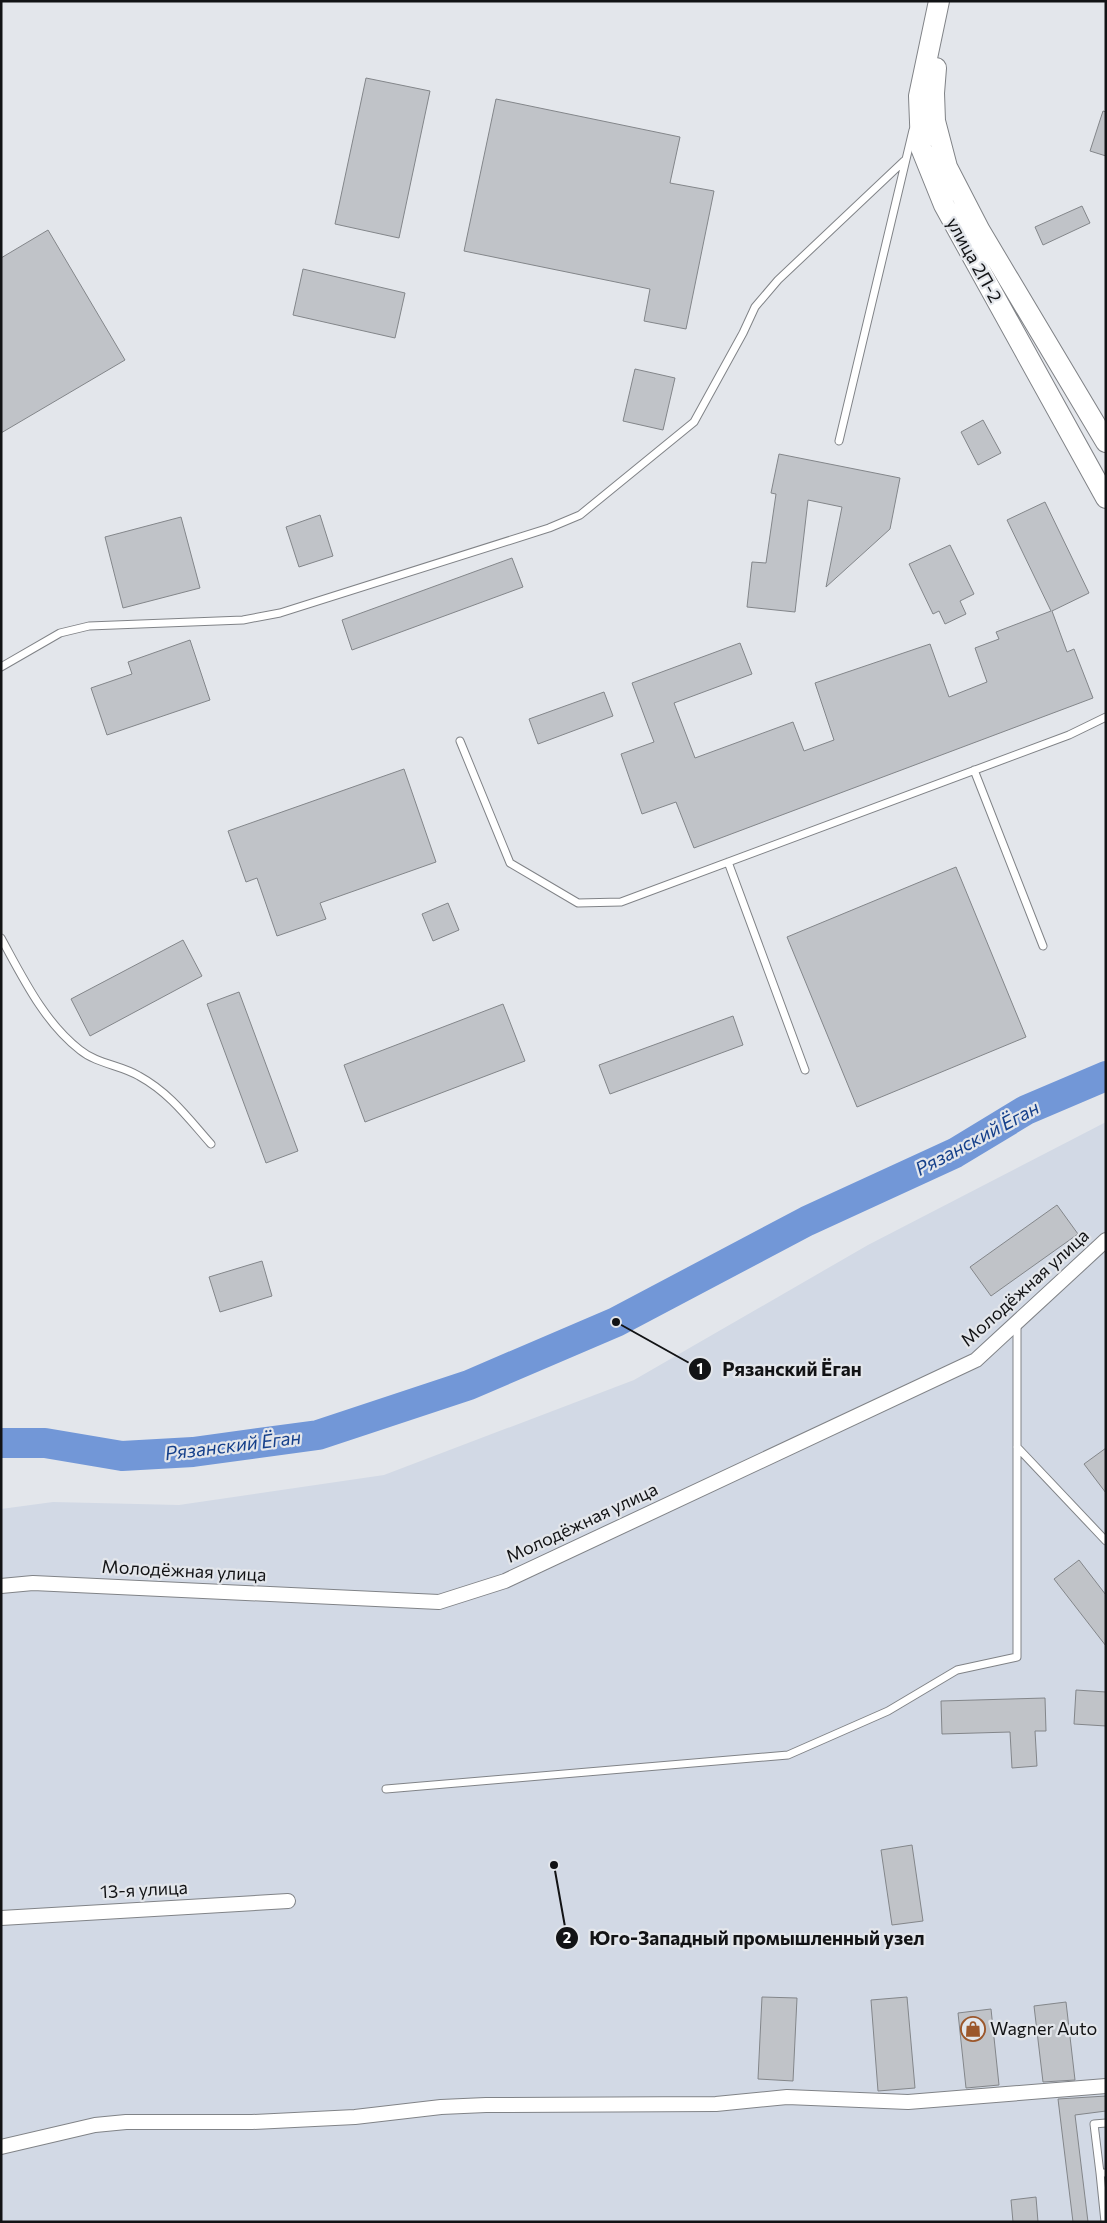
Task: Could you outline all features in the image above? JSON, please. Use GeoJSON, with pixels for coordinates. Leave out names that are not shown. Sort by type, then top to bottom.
{"type":"FeatureCollection","features":[{"type":"Feature","properties":{"kind":"main road","name":"улица 2П-2"},"geometry":{"type":"LineString","coordinates":[[939,1],[926,59],[919,105],[921,148],[944,205],[1106,498]]}},
{"type":"Feature","properties":{"kind":"main road","name":"улица 2П-2"},"geometry":{"type":"LineString","coordinates":[[950,1],[939,45],[934,93],[935,121],[948,167],[980,231],[1106,442]]}},
{"type":"Feature","properties":{"kind":"street","name":"Молодёжная улица"},"geometry":{"type":"LineString","coordinates":[[1,1586],[33,1583],[440,1602],[504,1581],[976,1360],[1106,1240]]}},
{"type":"Feature","properties":{"kind":"street","name":"13-я улица"},"geometry":{"type":"LineString","coordinates":[[1,1918],[288,1901]]}},
{"type":"Feature","properties":{"kind":"street"},"geometry":{"type":"LineString","coordinates":[[1,2147],[95,2125],[126,2122],[252,2122],[346,2118],[440,2107],[706,2104],[787,2097],[908,2102],[1106,2086]]}},
{"type":"Feature","properties":{"kind":"lane"},"geometry":{"type":"LineString","coordinates":[[839,441],[882,265],[904,161],[919,105]]}},
{"type":"Feature","properties":{"kind":"lane"},"geometry":{"type":"LineString","coordinates":[[1,667],[60,633],[88,626],[243,620],[280,613],[549,528],[580,516],[694,422],[731,357],[755,307],[778,280],[904,161]]}},
{"type":"Feature","properties":{"kind":"lane"},"geometry":{"type":"LineString","coordinates":[[460,741],[510,863],[578,903],[621,902],[1069,735],[1106,717]]}},
{"type":"Feature","properties":{"kind":"lane"},"geometry":{"type":"LineString","coordinates":[[974,770],[1043,946]]}},
{"type":"Feature","properties":{"kind":"lane"},"geometry":{"type":"LineString","coordinates":[[728,862],[805,1070]]}},
{"type":"Feature","properties":{"kind":"lane"},"geometry":{"type":"LineString","coordinates":[[1,938],[26,985],[56,1028],[81,1051],[104,1063],[138,1075],[166,1093],[211,1144]]}},
{"type":"Feature","properties":{"kind":"lane"},"geometry":{"type":"LineString","coordinates":[[386,1789],[788,1755],[888,1711],[957,1670],[1017,1657],[1017,1322]]}},
{"type":"Feature","properties":{"kind":"lane"},"geometry":{"type":"LineString","coordinates":[[1017,1447],[1106,1541]]}},
{"type":"Feature","properties":{"kind":"lane"},"geometry":{"type":"LineString","coordinates":[[1105,2222],[1103,2173],[1094,2124],[1106,2123]]}},
{"type":"Feature","properties":{"kind":"shaded area"},"geometry":{"type":"Polygon","coordinates":[[[1106,1122],[1106,2222],[1,2222],[1,1509],[53,1502],[179,1505],[384,1475],[634,1380],[868,1245],[1106,1122]]]}},
{"type":"Feature","properties":{"kind":"building"},"geometry":{"type":"Polygon","coordinates":[[[366,78],[430,91],[399,238],[335,224],[366,78]]]}},
{"type":"Feature","properties":{"kind":"building"},"geometry":{"type":"Polygon","coordinates":[[[496,99],[680,137],[670,183],[714,191],[686,329],[644,321],[650,289],[464,251],[496,99]]]}},
{"type":"Feature","properties":{"kind":"building"},"geometry":{"type":"Polygon","coordinates":[[[1103,111],[1106,112],[1106,156],[1090,151],[1103,111]]]}},
{"type":"Feature","properties":{"kind":"building"},"geometry":{"type":"Polygon","coordinates":[[[1082,206],[1090,223],[1043,245],[1035,227],[1082,206]]]}},
{"type":"Feature","properties":{"kind":"building"},"geometry":{"type":"Polygon","coordinates":[[[48,230],[125,360],[1,433],[1,258],[48,230]]]}},
{"type":"Feature","properties":{"kind":"building"},"geometry":{"type":"Polygon","coordinates":[[[303,269],[405,293],[395,338],[293,315],[303,269]]]}},
{"type":"Feature","properties":{"kind":"building"},"geometry":{"type":"Polygon","coordinates":[[[635,369],[675,378],[663,430],[623,421],[635,369]]]}},
{"type":"Feature","properties":{"kind":"building"},"geometry":{"type":"Polygon","coordinates":[[[983,420],[1001,453],[978,465],[961,432],[983,420]]]}},
{"type":"Feature","properties":{"kind":"building"},"geometry":{"type":"Polygon","coordinates":[[[779,454],[900,478],[890,529],[826,587],[842,507],[808,500],[795,612],[747,607],[752,562],[766,563],[776,494],[771,493],[779,454]]]}},
{"type":"Feature","properties":{"kind":"building"},"geometry":{"type":"Polygon","coordinates":[[[1045,502],[1089,593],[1052,611],[1067,652],[1074,649],[1093,698],[694,848],[676,802],[642,814],[621,754],[654,742],[632,683],[740,643],[752,674],[674,703],[695,758],[793,722],[804,751],[834,740],[815,683],[930,644],[949,697],[987,682],[975,648],[999,639],[996,632],[1051,611],[1007,520],[1045,502]]]}},
{"type":"Feature","properties":{"kind":"building"},"geometry":{"type":"Polygon","coordinates":[[[320,515],[333,556],[299,567],[286,527],[320,515]]]}},
{"type":"Feature","properties":{"kind":"building"},"geometry":{"type":"Polygon","coordinates":[[[181,517],[200,588],[123,608],[105,537],[181,517]]]}},
{"type":"Feature","properties":{"kind":"building"},"geometry":{"type":"Polygon","coordinates":[[[950,545],[974,594],[960,601],[966,614],[945,624],[939,611],[933,614],[909,564],[950,545]]]}},
{"type":"Feature","properties":{"kind":"building"},"geometry":{"type":"Polygon","coordinates":[[[512,558],[523,587],[352,650],[342,620],[512,558]]]}},
{"type":"Feature","properties":{"kind":"building"},"geometry":{"type":"Polygon","coordinates":[[[190,640],[210,700],[107,735],[91,688],[132,674],[128,662],[190,640]]]}},
{"type":"Feature","properties":{"kind":"building"},"geometry":{"type":"Polygon","coordinates":[[[604,692],[613,716],[538,744],[529,719],[604,692]]]}},
{"type":"Feature","properties":{"kind":"building"},"geometry":{"type":"Polygon","coordinates":[[[404,769],[436,862],[320,903],[326,919],[277,936],[257,878],[246,882],[228,831],[404,769]]]}},
{"type":"Feature","properties":{"kind":"building"},"geometry":{"type":"Polygon","coordinates":[[[956,867],[1026,1037],[857,1107],[787,937],[956,867]]]}},
{"type":"Feature","properties":{"kind":"building"},"geometry":{"type":"Polygon","coordinates":[[[448,903],[459,930],[433,941],[422,914],[448,903]]]}},
{"type":"Feature","properties":{"kind":"building"},"geometry":{"type":"Polygon","coordinates":[[[183,940],[202,976],[90,1036],[71,999],[183,940]]]}},
{"type":"Feature","properties":{"kind":"building"},"geometry":{"type":"Polygon","coordinates":[[[239,992],[298,1151],[266,1163],[207,1004],[239,992]]]}},
{"type":"Feature","properties":{"kind":"building"},"geometry":{"type":"Polygon","coordinates":[[[503,1004],[525,1061],[365,1122],[344,1065],[503,1004]]]}},
{"type":"Feature","properties":{"kind":"building"},"geometry":{"type":"Polygon","coordinates":[[[733,1016],[743,1045],[610,1094],[599,1065],[733,1016]]]}},
{"type":"Feature","properties":{"kind":"building"},"geometry":{"type":"Polygon","coordinates":[[[1057,1205],[1078,1234],[991,1296],[970,1267],[1057,1205]]]}},
{"type":"Feature","properties":{"kind":"building"},"geometry":{"type":"Polygon","coordinates":[[[262,1261],[272,1296],[220,1312],[209,1277],[262,1261]]]}},
{"type":"Feature","properties":{"kind":"building"},"geometry":{"type":"Polygon","coordinates":[[[1106,1448],[1106,1493],[1084,1464],[1106,1448]]]}},
{"type":"Feature","properties":{"kind":"building"},"geometry":{"type":"Polygon","coordinates":[[[1079,1560],[1106,1595],[1106,1646],[1054,1579],[1079,1560]]]}},
{"type":"Feature","properties":{"kind":"building"},"geometry":{"type":"Polygon","coordinates":[[[1076,1690],[1106,1692],[1106,1726],[1074,1724],[1076,1690]]]}},
{"type":"Feature","properties":{"kind":"building"},"geometry":{"type":"Polygon","coordinates":[[[1045,1698],[1046,1731],[1035,1731],[1037,1766],[1012,1768],[1010,1732],[942,1734],[941,1701],[1045,1698]]]}},
{"type":"Feature","properties":{"kind":"building"},"geometry":{"type":"Polygon","coordinates":[[[912,1845],[923,1921],[892,1925],[881,1850],[912,1845]]]}},
{"type":"Feature","properties":{"kind":"building"},"geometry":{"type":"Polygon","coordinates":[[[762,1997],[797,1998],[793,2081],[758,2079],[762,1997]]]}},
{"type":"Feature","properties":{"kind":"building"},"geometry":{"type":"Polygon","coordinates":[[[907,1997],[915,2088],[878,2091],[871,2000],[907,1997]]]}},
{"type":"Feature","properties":{"kind":"building"},"geometry":{"type":"Polygon","coordinates":[[[1066,2002],[1075,2080],[1043,2082],[1034,2006],[1066,2002]]]}},
{"type":"Feature","properties":{"kind":"building"},"geometry":{"type":"Polygon","coordinates":[[[991,2009],[999,2085],[966,2088],[958,2013],[991,2009]]]}},
{"type":"Feature","properties":{"kind":"building"},"geometry":{"type":"Polygon","coordinates":[[[1106,2096],[1106,2111],[1075,2115],[1088,2222],[1073,2222],[1058,2099],[1106,2096]]]}},
{"type":"Feature","properties":{"kind":"building"},"geometry":{"type":"Polygon","coordinates":[[[1036,2197],[1038,2222],[1013,2222],[1011,2200],[1036,2197]]]}},
{"type":"Feature","properties":{"kind":"waterway","name":"Рязанский Ёган"},"geometry":{"type":"LineString","coordinates":[[1,1443],[45,1443],[122,1456],[193,1452],[318,1435],[469,1385],[616,1322],[807,1221],[955,1153],[1026,1110],[1106,1076]]}},
{"type":"Feature","properties":{"kind":"place","name":"Рязанский Ёган"},"geometry":{"type":"Point","coordinates":[616,1322]}},
{"type":"Feature","properties":{"kind":"place","name":"Юго-Западный промышленный узел"},"geometry":{"type":"Point","coordinates":[554,1865]}},
{"type":"Feature","properties":{"kind":"place","name":"Wagner Auto"},"geometry":{"type":"Point","coordinates":[973,2029]}}]}
